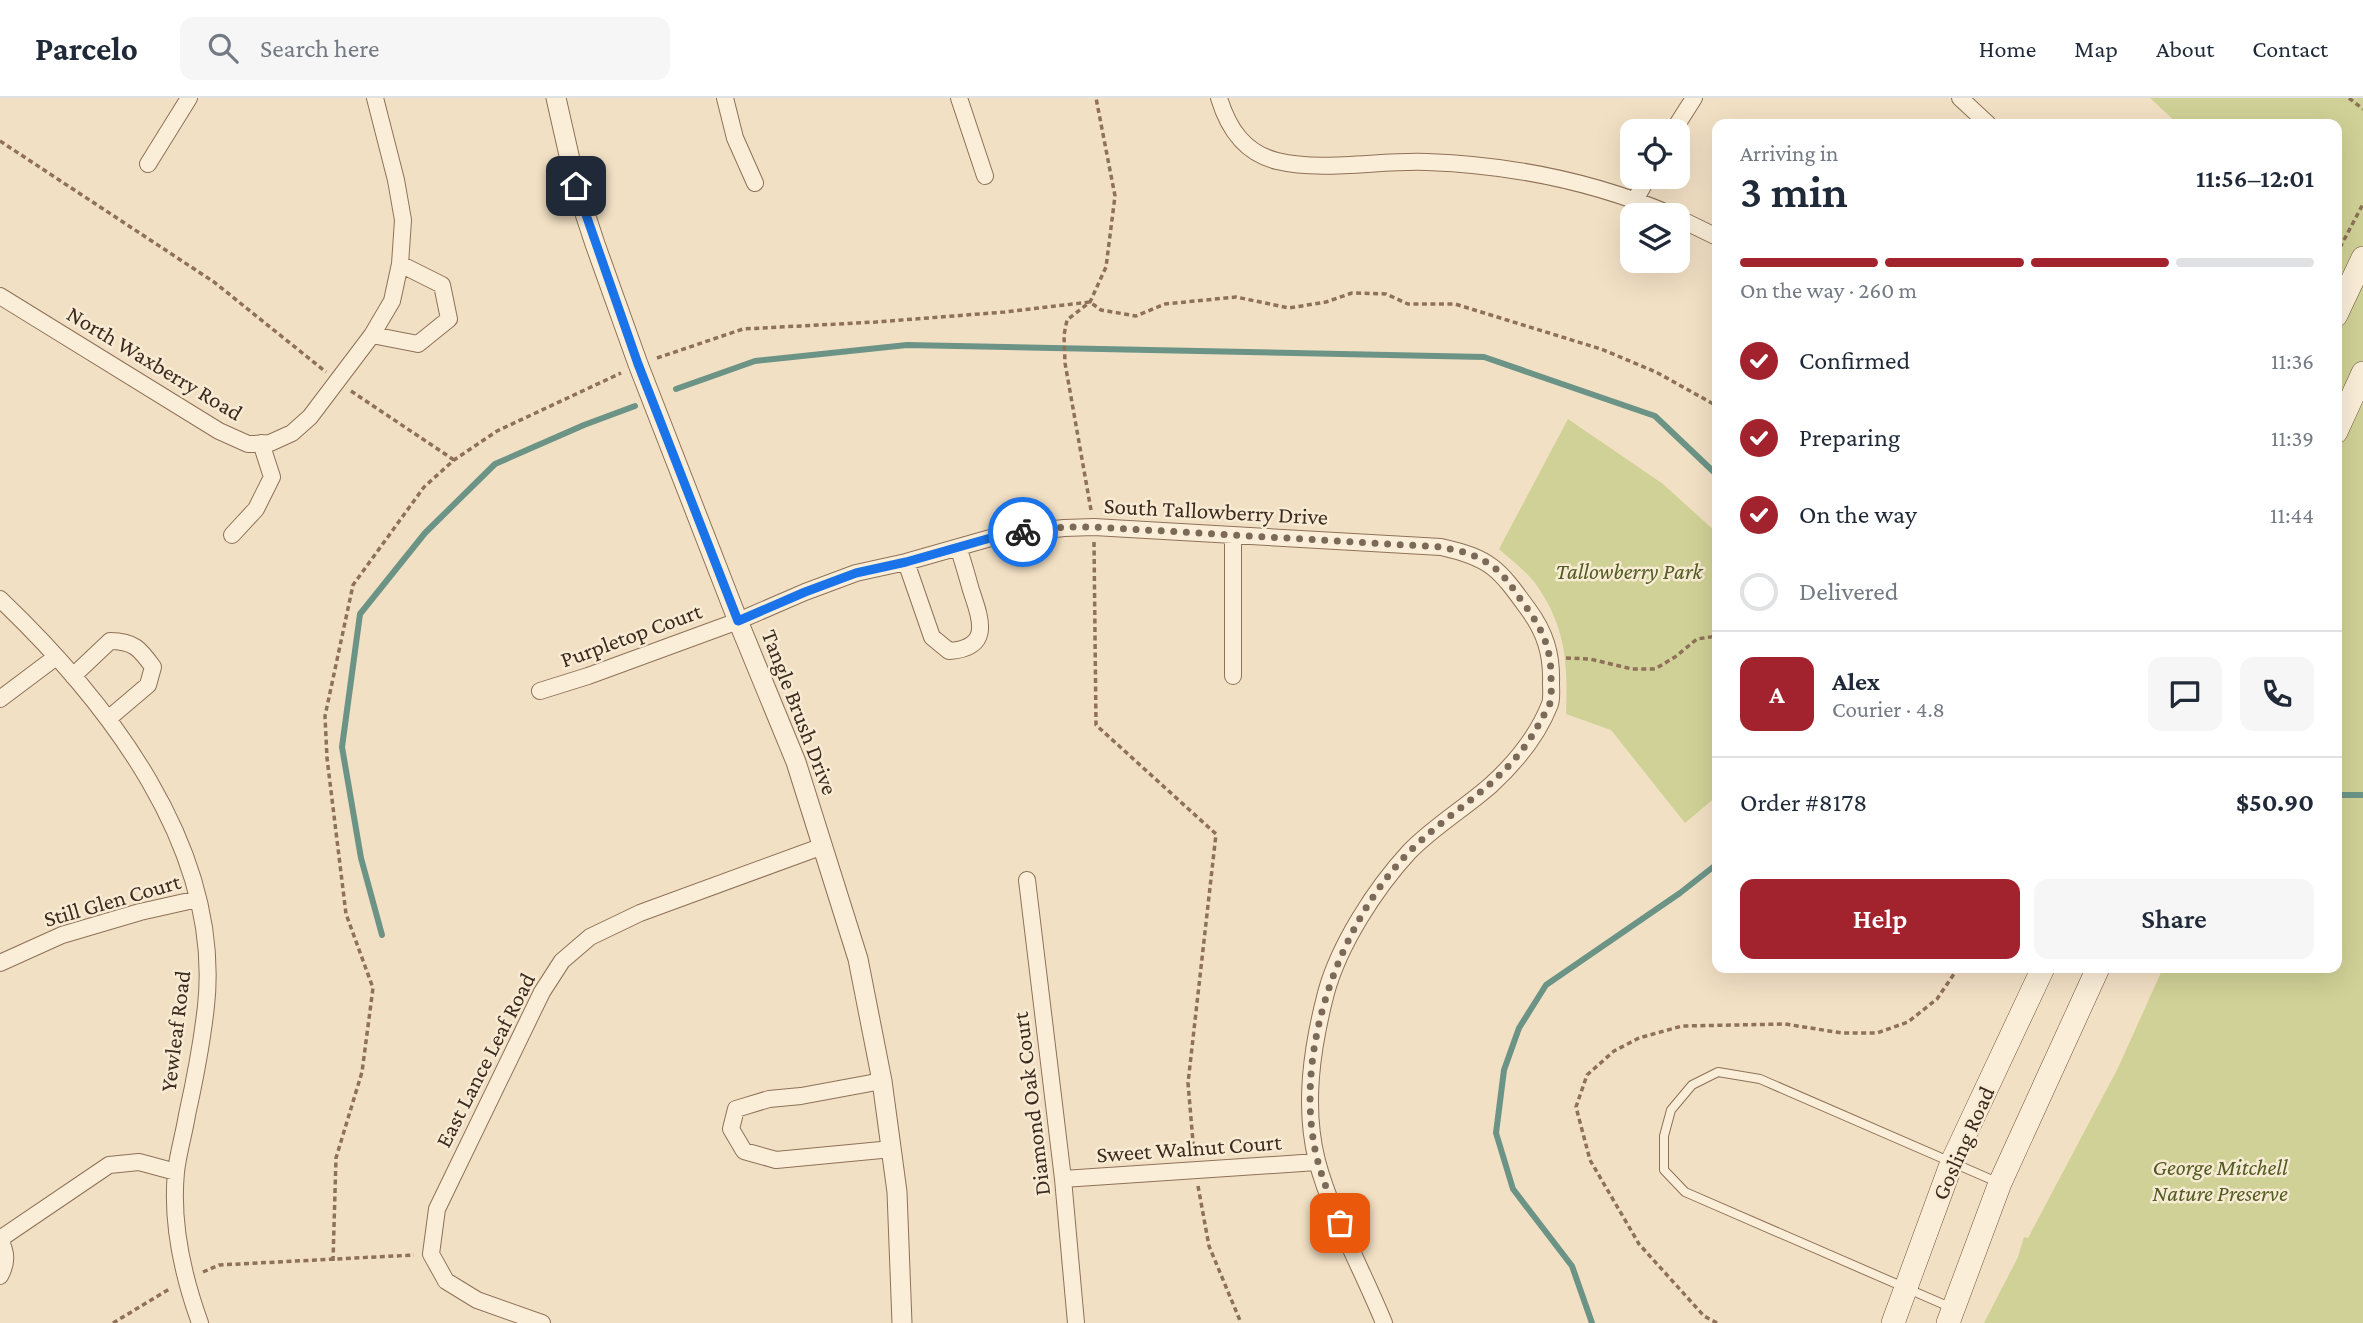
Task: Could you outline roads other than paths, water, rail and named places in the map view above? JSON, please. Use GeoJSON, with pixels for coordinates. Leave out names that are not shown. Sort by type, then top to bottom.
{"type":"FeatureCollection","features":[{"type":"Feature","properties":{"kind":"main road"},"geometry":{"type":"LineString","coordinates":[[2342,302],[2363,258]]}},
{"type":"Feature","properties":{"kind":"main road"},"geometry":{"type":"LineString","coordinates":[[2342,419],[2363,373]]}},
{"type":"Feature","properties":{"kind":"main road","name":"Gosling Road"},"geometry":{"type":"LineString","coordinates":[[1893,1323],[1904,1287],[1952,1163],[2041,973]]}},
{"type":"Feature","properties":{"kind":"main road"},"geometry":{"type":"LineString","coordinates":[[1950,1315],[2000,1183],[2096,973]]}},
{"type":"Feature","properties":{"kind":"street"},"geometry":{"type":"LineString","coordinates":[[148,164],[189,98]]}},
{"type":"Feature","properties":{"kind":"street","name":"North Waxberry Road"},"geometry":{"type":"LineString","coordinates":[[0,296],[219,431],[248,443],[270,443],[292,433],[310,417],[372,335],[392,301],[400,264],[403,220],[396,180],[375,98]]}},
{"type":"Feature","properties":{"kind":"street","name":"Tangle Brush Drive"},"geometry":{"type":"LineString","coordinates":[[556,98],[576,186],[638,364],[796,762],[858,959],[882,1081],[892,1149],[901,1246],[902,1323]]}},
{"type":"Feature","properties":{"kind":"street"},"geometry":{"type":"LineString","coordinates":[[725,98],[735,138],[755,183]]}},
{"type":"Feature","properties":{"kind":"street"},"geometry":{"type":"LineString","coordinates":[[959,98],[985,176]]}},
{"type":"Feature","properties":{"kind":"street"},"geometry":{"type":"LineString","coordinates":[[1219,98],[1231,130],[1247,148],[1276,161],[1304,164],[1426,162],[1503,169],[1582,184],[1643,203]]}},
{"type":"Feature","properties":{"kind":"street"},"geometry":{"type":"LineString","coordinates":[[1681,119],[1694,98]]}},
{"type":"Feature","properties":{"kind":"street"},"geometry":{"type":"LineString","coordinates":[[1960,98],[1983,119]]}},
{"type":"Feature","properties":{"kind":"street"},"geometry":{"type":"LineString","coordinates":[[1636,200],[1642,189]]}},
{"type":"Feature","properties":{"kind":"street"},"geometry":{"type":"LineString","coordinates":[[1690,224],[1712,235]]}},
{"type":"Feature","properties":{"kind":"street"},"geometry":{"type":"LineString","coordinates":[[372,335],[418,344],[449,319],[442,285],[400,264]]}},
{"type":"Feature","properties":{"kind":"street"},"geometry":{"type":"LineString","coordinates":[[232,535],[256,509],[272,477],[261,443]]}},
{"type":"Feature","properties":{"kind":"street","name":"South Tallowberry Drive"},"geometry":{"type":"LineString","coordinates":[[738,621],[856,573],[1001,535],[1064,527],[1441,547],[1465,552],[1504,575],[1539,624],[1550,657],[1551,702],[1518,758],[1490,785],[1410,851],[1381,886],[1357,923],[1341,957],[1327,990],[1318,1028],[1310,1084],[1311,1122],[1317,1162],[1340,1223],[1384,1323]]}},
{"type":"Feature","properties":{"kind":"street"},"geometry":{"type":"LineString","coordinates":[[1233,535],[1233,676]]}},
{"type":"Feature","properties":{"kind":"street"},"geometry":{"type":"LineString","coordinates":[[906,562],[932,638],[949,652],[964,650],[975,643],[982,625],[958,547]]}},
{"type":"Feature","properties":{"kind":"street","name":"Yewleaf Road"},"geometry":{"type":"LineString","coordinates":[[0,599],[56,657],[108,719],[151,785],[186,855],[198,900],[208,971],[206,1004],[194,1082],[176,1172],[176,1210],[181,1257],[200,1323]]}},
{"type":"Feature","properties":{"kind":"street","name":"Purpletop Court"},"geometry":{"type":"LineString","coordinates":[[540,691],[738,621]]}},
{"type":"Feature","properties":{"kind":"street"},"geometry":{"type":"LineString","coordinates":[[73,676],[110,641],[126,641],[141,650],[153,667],[148,685],[108,719]]}},
{"type":"Feature","properties":{"kind":"street"},"geometry":{"type":"LineString","coordinates":[[0,699],[56,657]]}},
{"type":"Feature","properties":{"kind":"street","name":"East Lance Leaf Road"},"geometry":{"type":"LineString","coordinates":[[542,1323],[477,1300],[446,1281],[431,1254],[437,1209],[531,1011],[562,961],[590,937],[640,913],[823,846]]}},
{"type":"Feature","properties":{"kind":"street","name":"Diamond Oak Court"},"geometry":{"type":"LineString","coordinates":[[1027,880],[1063,1180],[1076,1323]]}},
{"type":"Feature","properties":{"kind":"street","name":"Still Glen Court"},"geometry":{"type":"LineString","coordinates":[[0,963],[62,934],[140,912],[198,900]]}},
{"type":"Feature","properties":{"kind":"street"},"geometry":{"type":"LineString","coordinates":[[882,1081],[769,1099],[736,1109],[731,1129],[744,1151],[776,1160],[892,1149]]}},
{"type":"Feature","properties":{"kind":"street","name":"Sweet Walnut Court"},"geometry":{"type":"LineString","coordinates":[[1063,1180],[1317,1162]]}},
{"type":"Feature","properties":{"kind":"street"},"geometry":{"type":"LineString","coordinates":[[0,1276],[5,1268],[6,1258],[0,1239],[109,1165],[139,1163],[176,1172]]}},
{"type":"Feature","properties":{"kind":"lane"},"geometry":{"type":"LineString","coordinates":[[1950,1315],[1904,1287],[1685,1192],[1664,1170],[1664,1136],[1671,1110],[1692,1085],[1718,1072],[1760,1079],[2000,1183]]}},
{"type":"Feature","properties":{"kind":"waterway"},"geometry":{"type":"LineString","coordinates":[[676,389],[755,361],[907,345],[1484,357],[1655,416],[1712,470]]}},
{"type":"Feature","properties":{"kind":"waterway"},"geometry":{"type":"LineString","coordinates":[[382,935],[361,858],[342,747],[360,614],[425,533],[495,464],[635,406]]}},
{"type":"Feature","properties":{"kind":"waterway"},"geometry":{"type":"LineString","coordinates":[[2342,795],[2363,795]]}},
{"type":"Feature","properties":{"kind":"waterway"},"geometry":{"type":"LineString","coordinates":[[1592,1323],[1572,1266],[1513,1189],[1496,1133],[1504,1070],[1519,1028],[1546,985],[1712,868]]}},
{"type":"Feature","properties":{"kind":"park label","name":"Tallowberry Park"},"geometry":{"type":"Point","coordinates":[1629,571]}},
{"type":"Feature","properties":{"kind":"park label","name":"George Mitchell Nature Preserve"},"geometry":{"type":"Point","coordinates":[2220,1180]}}]}
